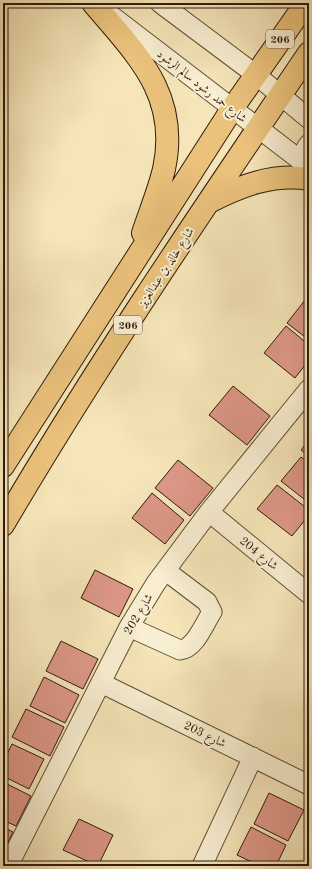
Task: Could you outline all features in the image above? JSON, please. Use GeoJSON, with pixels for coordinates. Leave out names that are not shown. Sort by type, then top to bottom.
{"type":"FeatureCollection","features":[{"type":"Feature","properties":{"kind":"main road"},"geometry":{"type":"LineString","coordinates":[[94,3],[144,64],[158,89],[166,116],[168,148],[164,170],[132,265]]}},
{"type":"Feature","properties":{"kind":"main road","name":"206"},"geometry":{"type":"LineString","coordinates":[[5,461],[255,74],[306,3]]}},
{"type":"Feature","properties":{"kind":"main road","name":"شارع خالد بن عبدالعزيز"},"geometry":{"type":"LineString","coordinates":[[3,525],[92,381],[208,203],[309,53]]}},
{"type":"Feature","properties":{"kind":"main road"},"geometry":{"type":"LineString","coordinates":[[208,203],[239,187],[256,182],[283,177],[309,179]]}},
{"type":"Feature","properties":{"kind":"street","name":"شارع حمد رشود سالم الرشود"},"geometry":{"type":"LineString","coordinates":[[94,3],[258,129],[309,166]]}},
{"type":"Feature","properties":{"kind":"street"},"geometry":{"type":"LineString","coordinates":[[160,3],[255,74],[309,119]]}},
{"type":"Feature","properties":{"kind":"street"},"geometry":{"type":"LineString","coordinates":[[309,144],[307,146],[305,158],[309,166]]}},
{"type":"Feature","properties":{"kind":"street","name":"شارع 202"},"geometry":{"type":"LineString","coordinates":[[8,866],[129,627],[166,571],[210,512],[309,389]]}},
{"type":"Feature","properties":{"kind":"street","name":"شارع 204"},"geometry":{"type":"LineString","coordinates":[[210,512],[309,594]]}},
{"type":"Feature","properties":{"kind":"street"},"geometry":{"type":"LineString","coordinates":[[129,627],[180,650],[186,650],[192,645],[212,612],[207,602],[166,571]]}},
{"type":"Feature","properties":{"kind":"street","name":"شارع 203"},"geometry":{"type":"LineString","coordinates":[[101,683],[309,785]]}},
{"type":"Feature","properties":{"kind":"street"},"geometry":{"type":"LineString","coordinates":[[202,866],[253,757]]}},
{"type":"Feature","properties":{"kind":"building"},"geometry":{"type":"Polygon","coordinates":[[[309,295],[309,340],[287,323],[309,295]]]}},
{"type":"Feature","properties":{"kind":"building"},"geometry":{"type":"Polygon","coordinates":[[[286,326],[309,345],[309,360],[295,378],[264,353],[286,326]]]}},
{"type":"Feature","properties":{"kind":"building"},"geometry":{"type":"Polygon","coordinates":[[[233,386],[270,416],[247,445],[209,415],[233,386]]]}},
{"type":"Feature","properties":{"kind":"building"},"geometry":{"type":"Polygon","coordinates":[[[309,440],[309,456],[301,450],[309,440]]]}},
{"type":"Feature","properties":{"kind":"building"},"geometry":{"type":"Polygon","coordinates":[[[301,457],[309,463],[309,503],[281,481],[301,457]]]}},
{"type":"Feature","properties":{"kind":"building"},"geometry":{"type":"Polygon","coordinates":[[[178,460],[213,488],[190,516],[155,488],[178,460]]]}},
{"type":"Feature","properties":{"kind":"building"},"geometry":{"type":"Polygon","coordinates":[[[277,485],[309,510],[309,515],[292,536],[257,509],[277,485]]]}},
{"type":"Feature","properties":{"kind":"building"},"geometry":{"type":"Polygon","coordinates":[[[152,493],[184,520],[165,544],[132,518],[152,493]]]}},
{"type":"Feature","properties":{"kind":"building"},"geometry":{"type":"Polygon","coordinates":[[[95,570],[133,589],[119,617],[81,598],[95,570]]]}},
{"type":"Feature","properties":{"kind":"building"},"geometry":{"type":"Polygon","coordinates":[[[61,641],[98,659],[83,689],[46,671],[61,641]]]}},
{"type":"Feature","properties":{"kind":"building"},"geometry":{"type":"Polygon","coordinates":[[[44,677],[79,695],[65,723],[30,706],[44,677]]]}},
{"type":"Feature","properties":{"kind":"building"},"geometry":{"type":"Polygon","coordinates":[[[26,709],[64,727],[50,756],[12,737],[26,709]]]}},
{"type":"Feature","properties":{"kind":"building"},"geometry":{"type":"Polygon","coordinates":[[[12,744],[44,759],[29,789],[3,776],[3,763],[12,744]]]}},
{"type":"Feature","properties":{"kind":"building"},"geometry":{"type":"Polygon","coordinates":[[[3,782],[31,796],[16,826],[3,820],[3,782]]]}},
{"type":"Feature","properties":{"kind":"building"},"geometry":{"type":"Polygon","coordinates":[[[269,793],[304,810],[288,841],[254,824],[269,793]]]}},
{"type":"Feature","properties":{"kind":"building"},"geometry":{"type":"Polygon","coordinates":[[[79,819],[113,835],[98,866],[63,850],[79,819]]]}},
{"type":"Feature","properties":{"kind":"building"},"geometry":{"type":"Polygon","coordinates":[[[3,827],[13,832],[3,853],[3,827]]]}},
{"type":"Feature","properties":{"kind":"building"},"geometry":{"type":"Polygon","coordinates":[[[251,827],[286,845],[276,866],[260,866],[237,855],[251,827]]]}},
{"type":"Feature","properties":{"kind":"building"},"geometry":{"type":"Polygon","coordinates":[[[232,861],[242,866],[230,866],[232,861]]]}}]}
